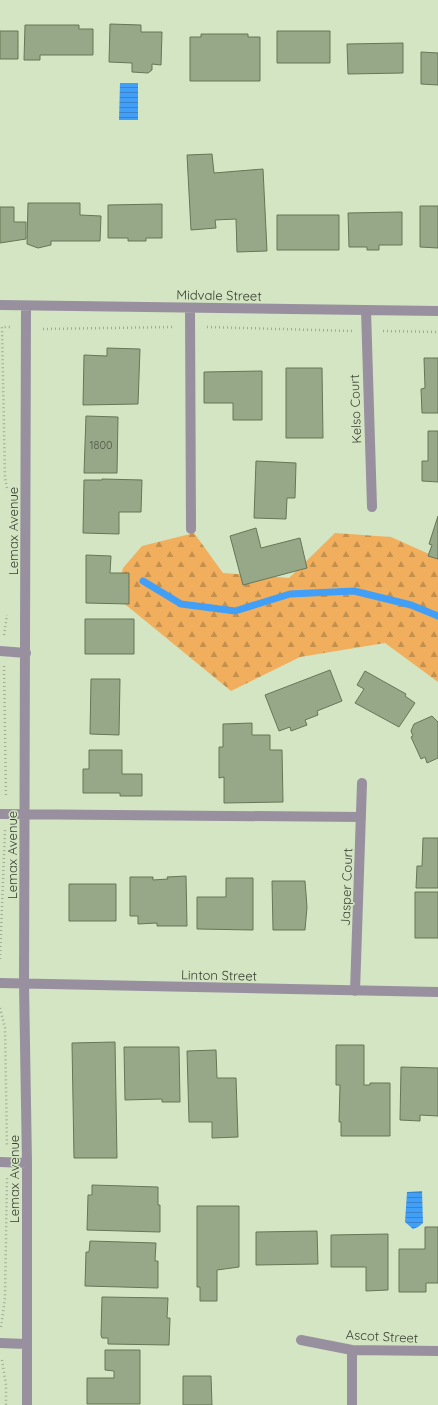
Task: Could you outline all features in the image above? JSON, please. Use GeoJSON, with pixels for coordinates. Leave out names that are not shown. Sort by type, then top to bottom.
{"type":"FeatureCollection","features":[{"type":"Feature","properties":{"kind":"street","name":"Midvale Street"},"geometry":{"type":"LineString","coordinates":[[0,305],[438,311]]}},
{"type":"Feature","properties":{"kind":"street","name":"Lemax Avenue"},"geometry":{"type":"LineString","coordinates":[[26,306],[24,984],[27,1163],[27,1405]]}},
{"type":"Feature","properties":{"kind":"street"},"geometry":{"type":"LineString","coordinates":[[190,308],[191,529]]}},
{"type":"Feature","properties":{"kind":"street","name":"Kelso Court"},"geometry":{"type":"LineString","coordinates":[[366,310],[372,507]]}},
{"type":"Feature","properties":{"kind":"street"},"geometry":{"type":"LineString","coordinates":[[0,651],[26,653]]}},
{"type":"Feature","properties":{"kind":"street","name":"Jasper Court"},"geometry":{"type":"LineString","coordinates":[[356,990],[362,783]]}},
{"type":"Feature","properties":{"kind":"street"},"geometry":{"type":"LineString","coordinates":[[0,814],[361,817]]}},
{"type":"Feature","properties":{"kind":"street","name":"Linton Street"},"geometry":{"type":"LineString","coordinates":[[0,984],[438,992]]}},
{"type":"Feature","properties":{"kind":"street"},"geometry":{"type":"LineString","coordinates":[[0,1162],[27,1163]]}},
{"type":"Feature","properties":{"kind":"street","name":"Ascot Street"},"geometry":{"type":"LineString","coordinates":[[301,1340],[352,1350],[438,1351]]}},
{"type":"Feature","properties":{"kind":"street"},"geometry":{"type":"LineString","coordinates":[[0,1343],[26,1344]]}},
{"type":"Feature","properties":{"kind":"street"},"geometry":{"type":"LineString","coordinates":[[352,1350],[352,1405]]}},
{"type":"Feature","properties":{"kind":"path"},"geometry":{"type":"LineString","coordinates":[[2,327],[4,478],[9,492]]}},
{"type":"Feature","properties":{"kind":"path"},"geometry":{"type":"LineString","coordinates":[[389,331],[438,332]]}},
{"type":"Feature","properties":{"kind":"path"},"geometry":{"type":"LineString","coordinates":[[4,629],[8,610]]}},
{"type":"Feature","properties":{"kind":"path"},"geometry":{"type":"LineString","coordinates":[[3,1363],[6,1385],[6,1405]]}},
{"type":"Feature","properties":{"kind":"green space"},"geometry":{"type":"Polygon","coordinates":[[[194,533],[223,573],[289,578],[335,533],[391,537],[438,558],[438,682],[385,643],[300,657],[231,691],[115,596],[123,568],[142,546],[194,533]]]}},
{"type":"Feature","properties":{"kind":"water"},"geometry":{"type":"Polygon","coordinates":[[[120,83],[138,83],[138,120],[119,120],[120,83]]]}},
{"type":"Feature","properties":{"kind":"water"},"geometry":{"type":"Polygon","coordinates":[[[422,1191],[423,1223],[413,1229],[405,1222],[407,1192],[422,1191]]]}},
{"type":"Feature","properties":{"kind":"building"},"geometry":{"type":"Polygon","coordinates":[[[110,24],[141,25],[141,32],[162,32],[161,65],[152,64],[152,70],[148,73],[132,72],[132,63],[109,62],[110,24]]]}},
{"type":"Feature","properties":{"kind":"building"},"geometry":{"type":"Polygon","coordinates":[[[25,25],[79,25],[79,29],[93,29],[93,55],[40,55],[40,60],[24,60],[25,25]]]}},
{"type":"Feature","properties":{"kind":"building"},"geometry":{"type":"Polygon","coordinates":[[[0,31],[18,31],[18,59],[0,59],[0,31]]]}},
{"type":"Feature","properties":{"kind":"building"},"geometry":{"type":"Polygon","coordinates":[[[277,31],[330,31],[330,63],[277,63],[277,31]]]}},
{"type":"Feature","properties":{"kind":"building"},"geometry":{"type":"Polygon","coordinates":[[[201,34],[248,34],[248,37],[260,37],[260,81],[190,81],[190,37],[201,37],[201,34]]]}},
{"type":"Feature","properties":{"kind":"building"},"geometry":{"type":"Polygon","coordinates":[[[403,43],[403,73],[348,74],[347,44],[403,43]]]}},
{"type":"Feature","properties":{"kind":"building"},"geometry":{"type":"Polygon","coordinates":[[[421,52],[438,53],[438,85],[421,84],[421,52]]]}},
{"type":"Feature","properties":{"kind":"building"},"geometry":{"type":"Polygon","coordinates":[[[212,154],[214,173],[263,169],[267,251],[237,252],[236,219],[215,220],[216,228],[191,230],[187,155],[212,154]]]}},
{"type":"Feature","properties":{"kind":"building"},"geometry":{"type":"Polygon","coordinates":[[[28,203],[80,203],[80,215],[101,216],[100,241],[51,241],[51,245],[38,248],[27,244],[28,203]]]}},
{"type":"Feature","properties":{"kind":"building"},"geometry":{"type":"Polygon","coordinates":[[[162,204],[162,238],[146,238],[146,241],[128,241],[128,238],[108,238],[108,205],[162,204]]]}},
{"type":"Feature","properties":{"kind":"building"},"geometry":{"type":"Polygon","coordinates":[[[420,206],[438,206],[438,248],[420,247],[420,206]]]}},
{"type":"Feature","properties":{"kind":"building"},"geometry":{"type":"Polygon","coordinates":[[[0,207],[14,207],[14,222],[26,222],[26,239],[0,243],[0,207]]]}},
{"type":"Feature","properties":{"kind":"building"},"geometry":{"type":"Polygon","coordinates":[[[402,212],[402,245],[379,245],[379,250],[367,250],[367,247],[349,247],[348,213],[402,212]]]}},
{"type":"Feature","properties":{"kind":"building"},"geometry":{"type":"Polygon","coordinates":[[[277,215],[339,215],[339,250],[277,250],[277,215]]]}},
{"type":"Feature","properties":{"kind":"building"},"geometry":{"type":"Polygon","coordinates":[[[107,348],[140,349],[138,404],[83,405],[84,355],[107,356],[107,348]]]}},
{"type":"Feature","properties":{"kind":"building"},"geometry":{"type":"Polygon","coordinates":[[[424,358],[438,358],[438,413],[422,413],[421,389],[425,388],[424,358]]]}},
{"type":"Feature","properties":{"kind":"building"},"geometry":{"type":"Polygon","coordinates":[[[286,368],[322,368],[323,438],[286,438],[286,368]]]}},
{"type":"Feature","properties":{"kind":"building"},"geometry":{"type":"Polygon","coordinates":[[[262,371],[262,420],[233,420],[233,403],[204,403],[204,372],[262,371]]]}},
{"type":"Feature","properties":{"kind":"building"},"geometry":{"type":"Polygon","coordinates":[[[86,416],[118,417],[117,473],[84,473],[86,416]]]}},
{"type":"Feature","properties":{"kind":"building"},"geometry":{"type":"Polygon","coordinates":[[[428,431],[438,431],[438,482],[422,481],[422,461],[428,461],[428,431]]]}},
{"type":"Feature","properties":{"kind":"building"},"geometry":{"type":"Polygon","coordinates":[[[256,461],[296,463],[295,498],[287,498],[286,519],[254,518],[256,461]]]}},
{"type":"Feature","properties":{"kind":"building"},"geometry":{"type":"Polygon","coordinates":[[[84,480],[142,480],[141,512],[119,512],[119,534],[83,533],[84,480]]]}},
{"type":"Feature","properties":{"kind":"building"},"geometry":{"type":"Polygon","coordinates":[[[438,516],[438,559],[428,556],[432,545],[429,544],[438,516]]]}},
{"type":"Feature","properties":{"kind":"building"},"geometry":{"type":"Polygon","coordinates":[[[256,528],[261,548],[300,538],[307,568],[243,585],[230,536],[256,528]]]}},
{"type":"Feature","properties":{"kind":"building"},"geometry":{"type":"Polygon","coordinates":[[[86,555],[111,556],[110,573],[129,573],[129,604],[86,603],[86,555]]]}},
{"type":"Feature","properties":{"kind":"building"},"geometry":{"type":"Polygon","coordinates":[[[85,619],[134,619],[134,654],[85,654],[85,619]]]}},
{"type":"Feature","properties":{"kind":"building"},"geometry":{"type":"Polygon","coordinates":[[[330,670],[342,701],[317,711],[318,715],[305,720],[307,725],[291,731],[290,727],[279,731],[265,695],[330,670]]]}},
{"type":"Feature","properties":{"kind":"building"},"geometry":{"type":"Polygon","coordinates":[[[365,671],[406,694],[405,696],[415,703],[399,727],[355,703],[364,689],[357,685],[365,671]]]}},
{"type":"Feature","properties":{"kind":"building"},"geometry":{"type":"Polygon","coordinates":[[[91,679],[120,679],[119,735],[90,734],[91,679]]]}},
{"type":"Feature","properties":{"kind":"building"},"geometry":{"type":"Polygon","coordinates":[[[432,716],[438,722],[438,758],[427,763],[425,757],[421,759],[411,737],[413,736],[411,731],[414,724],[432,716]]]}},
{"type":"Feature","properties":{"kind":"building"},"geometry":{"type":"Polygon","coordinates":[[[252,723],[252,735],[270,735],[270,750],[282,750],[283,802],[224,803],[224,777],[219,778],[219,747],[223,747],[223,724],[252,723]]]}},
{"type":"Feature","properties":{"kind":"building"},"geometry":{"type":"Polygon","coordinates":[[[89,750],[122,750],[122,774],[142,774],[142,796],[120,796],[120,793],[83,793],[83,769],[89,769],[89,750]]]}},
{"type":"Feature","properties":{"kind":"building"},"geometry":{"type":"Polygon","coordinates":[[[423,838],[438,838],[438,888],[416,888],[417,866],[422,866],[423,838]]]}},
{"type":"Feature","properties":{"kind":"building"},"geometry":{"type":"Polygon","coordinates":[[[186,876],[187,926],[157,926],[157,923],[138,924],[138,916],[130,916],[130,877],[153,877],[153,880],[168,879],[167,877],[186,876]]]}},
{"type":"Feature","properties":{"kind":"building"},"geometry":{"type":"Polygon","coordinates":[[[226,878],[253,878],[253,930],[197,929],[197,897],[226,897],[226,878]]]}},
{"type":"Feature","properties":{"kind":"building"},"geometry":{"type":"Polygon","coordinates":[[[272,881],[305,881],[307,907],[305,930],[273,930],[272,881]]]}},
{"type":"Feature","properties":{"kind":"building"},"geometry":{"type":"Polygon","coordinates":[[[69,884],[116,884],[116,921],[69,921],[69,884]]]}},
{"type":"Feature","properties":{"kind":"building"},"geometry":{"type":"Polygon","coordinates":[[[415,892],[438,892],[438,938],[415,938],[415,892]]]}},
{"type":"Feature","properties":{"kind":"building"},"geometry":{"type":"Polygon","coordinates":[[[115,1042],[117,1158],[74,1158],[72,1043],[115,1042]]]}},
{"type":"Feature","properties":{"kind":"building"},"geometry":{"type":"Polygon","coordinates":[[[336,1045],[364,1045],[364,1085],[370,1085],[370,1083],[390,1083],[390,1136],[341,1136],[341,1122],[339,1122],[340,1085],[336,1085],[336,1045]]]}},
{"type":"Feature","properties":{"kind":"building"},"geometry":{"type":"Polygon","coordinates":[[[124,1047],[179,1047],[180,1102],[162,1102],[162,1099],[125,1100],[124,1047]]]}},
{"type":"Feature","properties":{"kind":"building"},"geometry":{"type":"Polygon","coordinates":[[[216,1050],[217,1078],[236,1078],[238,1137],[212,1138],[212,1122],[189,1122],[187,1051],[216,1050]]]}},
{"type":"Feature","properties":{"kind":"building"},"geometry":{"type":"Polygon","coordinates":[[[401,1067],[438,1068],[438,1116],[420,1115],[420,1121],[400,1120],[401,1067]]]}},
{"type":"Feature","properties":{"kind":"building"},"geometry":{"type":"Polygon","coordinates":[[[92,1185],[158,1187],[160,1232],[87,1230],[88,1195],[92,1195],[92,1185]]]}},
{"type":"Feature","properties":{"kind":"building"},"geometry":{"type":"Polygon","coordinates":[[[197,1206],[239,1206],[239,1267],[217,1270],[217,1301],[200,1301],[200,1287],[197,1287],[197,1206]]]}},
{"type":"Feature","properties":{"kind":"building"},"geometry":{"type":"Polygon","coordinates":[[[425,1227],[438,1227],[438,1283],[426,1283],[426,1292],[399,1292],[399,1249],[425,1249],[425,1227]]]}},
{"type":"Feature","properties":{"kind":"building"},"geometry":{"type":"Polygon","coordinates":[[[317,1231],[318,1264],[256,1265],[256,1232],[317,1231]]]}},
{"type":"Feature","properties":{"kind":"building"},"geometry":{"type":"Polygon","coordinates":[[[388,1234],[388,1290],[366,1291],[366,1267],[331,1267],[331,1235],[388,1234]]]}},
{"type":"Feature","properties":{"kind":"building"},"geometry":{"type":"Polygon","coordinates":[[[90,1241],[156,1243],[155,1261],[158,1261],[158,1288],[85,1286],[86,1252],[89,1252],[90,1241]]]}},
{"type":"Feature","properties":{"kind":"building"},"geometry":{"type":"Polygon","coordinates":[[[102,1297],[168,1298],[167,1318],[170,1318],[169,1345],[108,1344],[108,1338],[102,1338],[101,1335],[102,1297]]]}},
{"type":"Feature","properties":{"kind":"building"},"geometry":{"type":"Polygon","coordinates":[[[105,1350],[140,1350],[140,1404],[87,1404],[87,1378],[114,1378],[114,1371],[105,1370],[105,1350]]]}},
{"type":"Feature","properties":{"kind":"building"},"geometry":{"type":"Polygon","coordinates":[[[183,1376],[211,1376],[212,1405],[183,1405],[183,1376]]]}},
{"type":"Feature","properties":{"kind":"waterway"},"geometry":{"type":"LineString","coordinates":[[143,581],[181,604],[235,611],[290,594],[354,591],[411,605],[438,616]]}}]}
